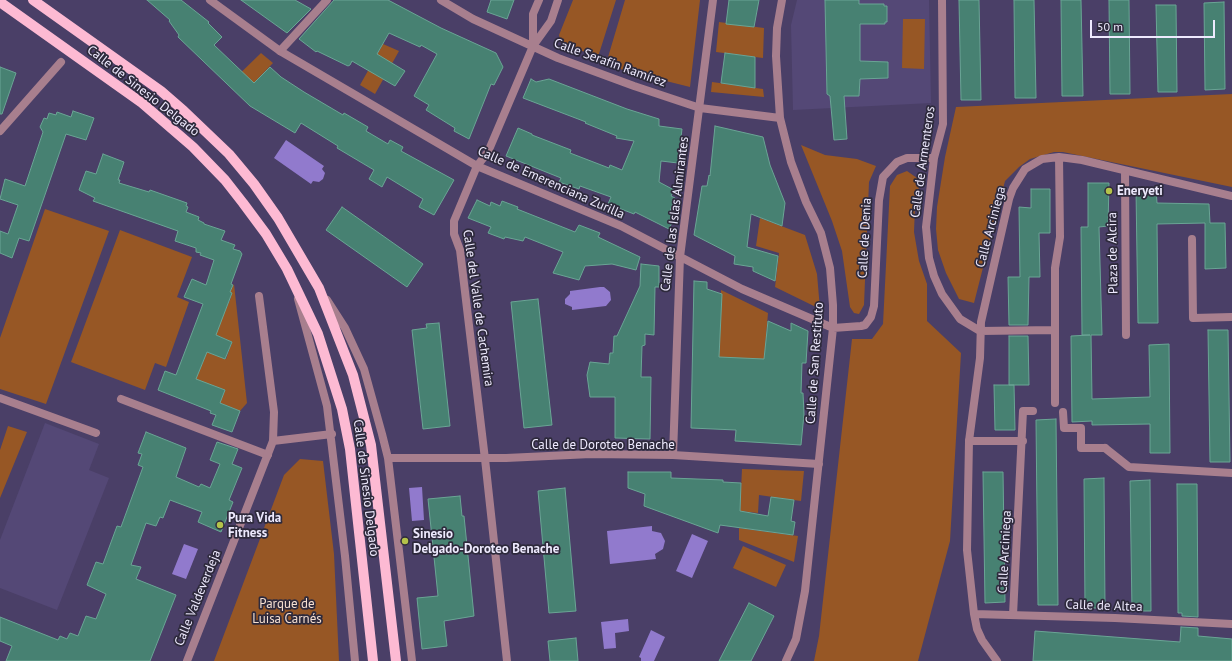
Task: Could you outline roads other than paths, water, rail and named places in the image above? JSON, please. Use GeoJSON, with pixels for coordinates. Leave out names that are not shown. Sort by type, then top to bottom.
{"type":"FeatureCollection","features":[{"type":"Feature","properties":{"kind":"main road","name":"Calle de Sinesio Delgado"},"geometry":{"type":"LineString","coordinates":[[33,0],[161,91],[228,154],[254,184],[278,218],[319,288],[353,375],[371,446],[396,661]]}},
{"type":"Feature","properties":{"kind":"main road","name":"Calle de Sinesio Delgado"},"geometry":{"type":"LineString","coordinates":[[0,2],[142,103],[193,147],[225,180],[244,203],[266,234],[292,279],[318,334],[342,409],[350,449],[373,661]]}},
{"type":"Feature","properties":{"kind":"street","name":"Calle de Emerenciana Zurilla"},"geometry":{"type":"LineString","coordinates":[[210,0],[280,51],[477,166],[621,226],[742,289],[833,328]]}},
{"type":"Feature","properties":{"kind":"street"},"geometry":{"type":"LineString","coordinates":[[280,51],[327,0]]}},
{"type":"Feature","properties":{"kind":"street","name":"Calle Serafín Ramírez"},"geometry":{"type":"LineString","coordinates":[[441,0],[473,19],[558,58],[634,86],[700,108],[780,118]]}},
{"type":"Feature","properties":{"kind":"street"},"geometry":{"type":"LineString","coordinates":[[533,46],[533,14],[539,0]]}},
{"type":"Feature","properties":{"kind":"street"},"geometry":{"type":"LineString","coordinates":[[533,46],[551,21],[558,0]]}},
{"type":"Feature","properties":{"kind":"street","name":"Calle de las Islas Almirantes"},"geometry":{"type":"LineString","coordinates":[[673,455],[680,256],[713,0]]}},
{"type":"Feature","properties":{"kind":"street","name":"Calle de San Restituto"},"geometry":{"type":"LineString","coordinates":[[782,0],[777,28],[776,56],[780,118],[791,162],[806,202],[821,233],[830,268],[833,328],[802,615],[796,639],[786,661]]}},
{"type":"Feature","properties":{"kind":"street","name":"Calle de Armenteros"},"geometry":{"type":"LineString","coordinates":[[942,0],[943,124],[934,158],[926,227],[929,258],[934,276],[942,294],[960,319],[980,331]]}},
{"type":"Feature","properties":{"kind":"street","name":"Calle del Valle de Cachemira"},"geometry":{"type":"LineString","coordinates":[[485,459],[460,250],[454,234],[454,221],[477,166],[488,152],[533,46]]}},
{"type":"Feature","properties":{"kind":"street"},"geometry":{"type":"LineString","coordinates":[[0,131],[61,62]]}},
{"type":"Feature","properties":{"kind":"street"},"geometry":{"type":"LineString","coordinates":[[1055,403],[1055,268],[1060,238],[1060,157]]}},
{"type":"Feature","properties":{"kind":"street","name":"Calle Arciniega"},"geometry":{"type":"LineString","coordinates":[[997,661],[982,640],[977,629],[974,614],[967,550],[968,441],[978,371],[980,331],[984,303],[1013,188],[1025,169],[1042,160],[1060,157],[1232,196]]}},
{"type":"Feature","properties":{"kind":"street","name":"Calle de Denia"},"geometry":{"type":"LineString","coordinates":[[833,328],[861,326],[871,317],[874,306],[878,200],[883,177],[897,162],[907,158],[934,158]]}},
{"type":"Feature","properties":{"kind":"street","name":"Plaza de Alcira"},"geometry":{"type":"LineString","coordinates":[[1125,171],[1126,335]]}},
{"type":"Feature","properties":{"kind":"street"},"geometry":{"type":"LineString","coordinates":[[1192,239],[1193,318],[1232,317]]}},
{"type":"Feature","properties":{"kind":"street","name":"Calle de Sinesio Delgado"},"geometry":{"type":"LineString","coordinates":[[292,279],[323,388],[332,434],[355,661]]}},
{"type":"Feature","properties":{"kind":"street","name":"Calle de Sinesio Delgado"},"geometry":{"type":"LineString","coordinates":[[319,288],[345,328],[364,369],[388,458],[412,661]]}},
{"type":"Feature","properties":{"kind":"street","name":"Calle Valdeverdeja"},"geometry":{"type":"LineString","coordinates":[[187,661],[273,441],[274,412],[259,296]]}},
{"type":"Feature","properties":{"kind":"street"},"geometry":{"type":"LineString","coordinates":[[980,331],[1055,330]]}},
{"type":"Feature","properties":{"kind":"street"},"geometry":{"type":"LineString","coordinates":[[0,398],[96,433]]}},
{"type":"Feature","properties":{"kind":"street"},"geometry":{"type":"LineString","coordinates":[[121,399],[268,455]]}},
{"type":"Feature","properties":{"kind":"street","name":"Calle Arciniega"},"geometry":{"type":"LineString","coordinates":[[1013,615],[1024,411],[1033,411]]}},
{"type":"Feature","properties":{"kind":"street"},"geometry":{"type":"LineString","coordinates":[[1064,412],[1064,428],[1080,428],[1081,448],[1105,448],[1129,467],[1232,473]]}},
{"type":"Feature","properties":{"kind":"street"},"geometry":{"type":"LineString","coordinates":[[273,441],[332,434]]}},
{"type":"Feature","properties":{"kind":"street"},"geometry":{"type":"LineString","coordinates":[[968,441],[1023,441]]}},
{"type":"Feature","properties":{"kind":"street","name":"Calle de Doroteo Benache"},"geometry":{"type":"LineString","coordinates":[[388,458],[485,459],[591,454],[673,455],[819,464]]}},
{"type":"Feature","properties":{"kind":"street"},"geometry":{"type":"LineString","coordinates":[[485,459],[507,661]]}},
{"type":"Feature","properties":{"kind":"street","name":"Calle de Altea"},"geometry":{"type":"LineString","coordinates":[[974,614],[1115,618],[1232,624]]}},
{"type":"Feature","properties":{"kind":"place","name":"Eneryeti"},"geometry":{"type":"Point","coordinates":[1109,191]}},
{"type":"Feature","properties":{"kind":"place","name":"Pura Vida Fitness"},"geometry":{"type":"Point","coordinates":[220,525]}},
{"type":"Feature","properties":{"kind":"place","name":"Sinesio Delgado-Doroteo Benache"},"geometry":{"type":"Point","coordinates":[405,541]}},
{"type":"Feature","properties":{"kind":"park label","name":"Parque de Luisa Carnés"},"geometry":{"type":"Point","coordinates":[287,612]}}]}
